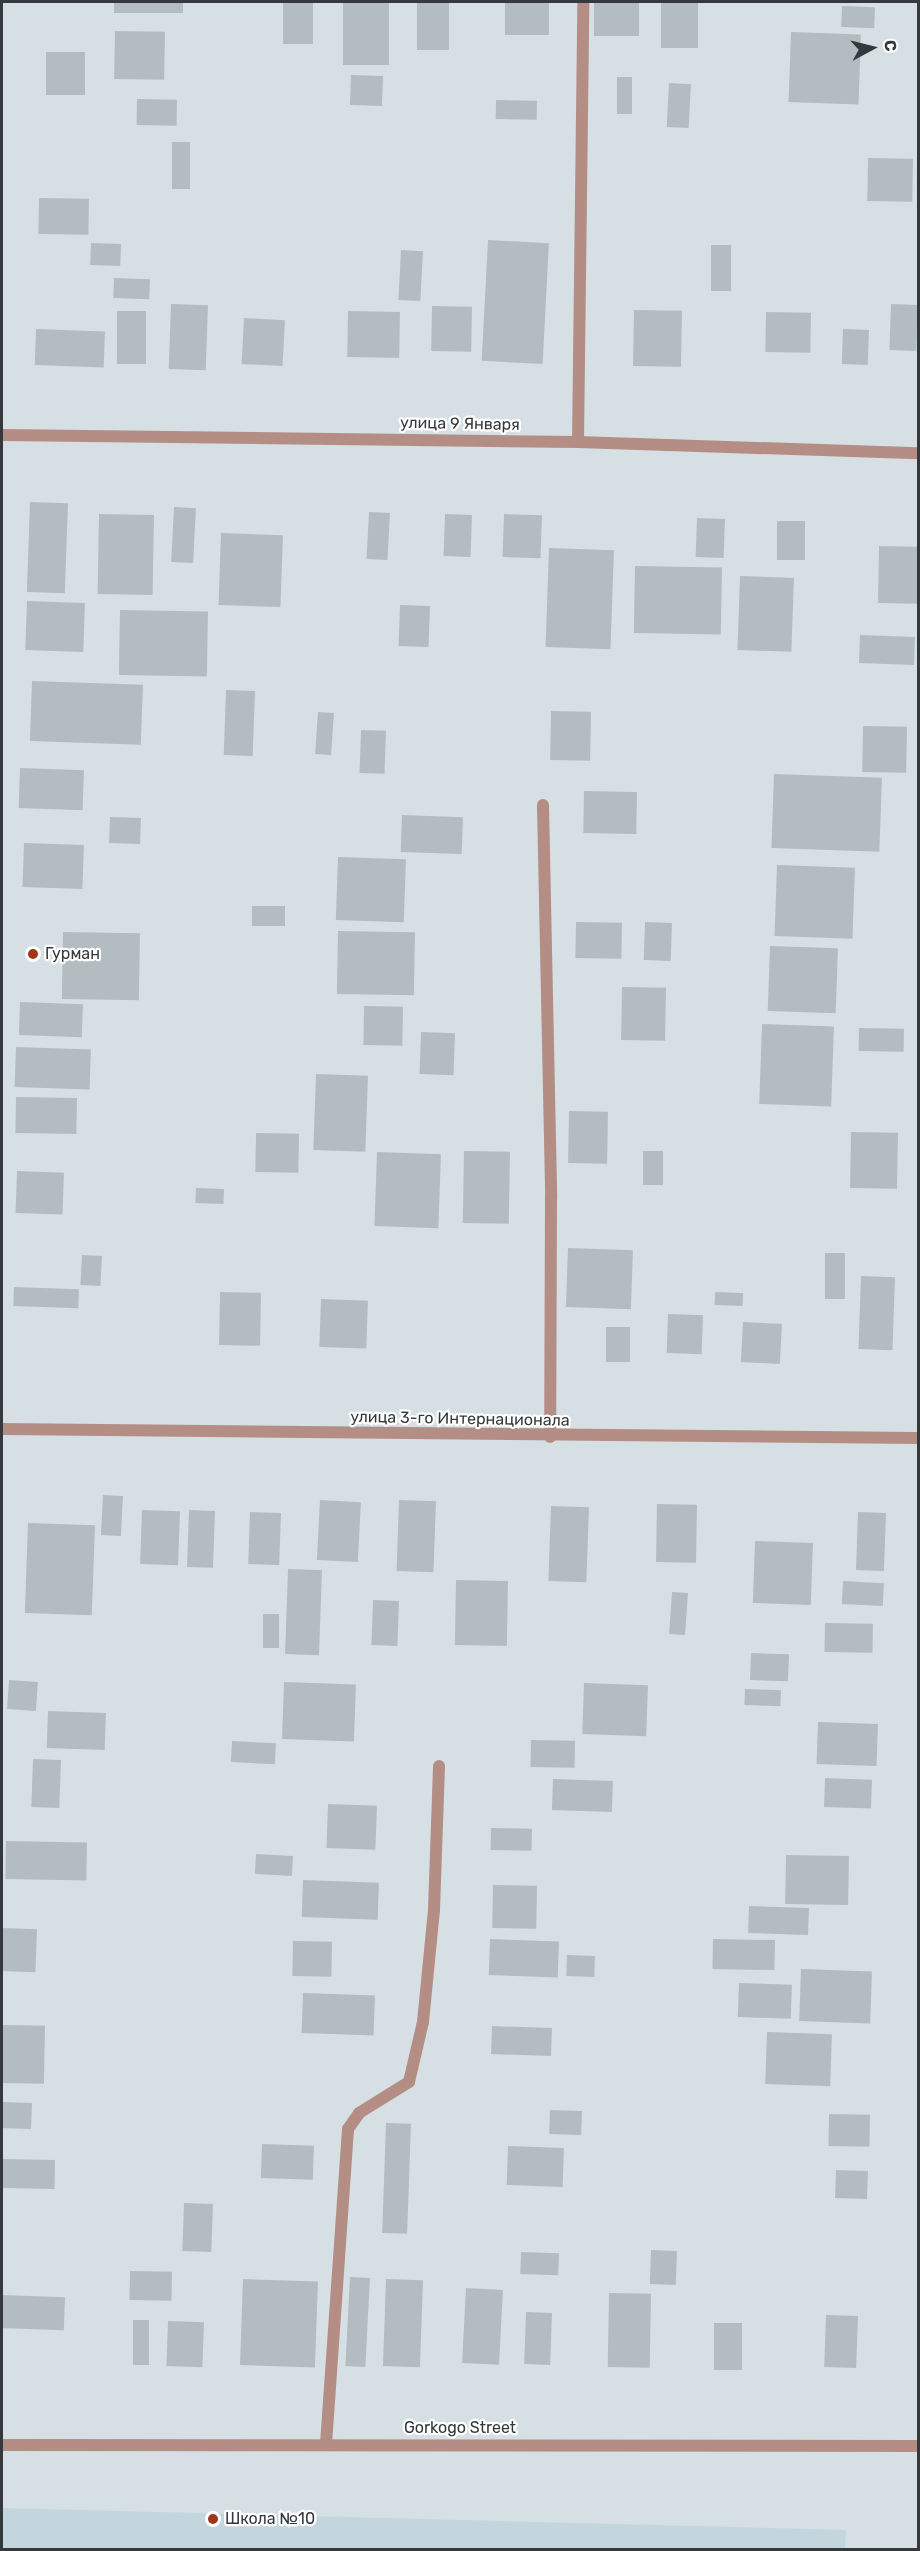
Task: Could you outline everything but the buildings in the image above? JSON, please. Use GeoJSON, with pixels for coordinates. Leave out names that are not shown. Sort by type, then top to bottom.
{"type":"FeatureCollection","features":[{"type":"Feature","properties":{"kind":"street"},"geometry":{"type":"LineString","coordinates":[[578,442],[583,2]]}},
{"type":"Feature","properties":{"kind":"street","name":"улица 9 Января"},"geometry":{"type":"LineString","coordinates":[[2,435],[578,442],[918,453]]}},
{"type":"Feature","properties":{"kind":"street"},"geometry":{"type":"LineString","coordinates":[[543,805],[551,1198],[550,1437]]}},
{"type":"Feature","properties":{"kind":"street","name":"улица 3-го Интернационала"},"geometry":{"type":"LineString","coordinates":[[2,1429],[550,1437],[918,1438]]}},
{"type":"Feature","properties":{"kind":"street"},"geometry":{"type":"LineString","coordinates":[[326,2444],[348,2129],[360,2114],[409,2082],[423,2022],[434,1910],[439,1766]]}},
{"type":"Feature","properties":{"kind":"street","name":"Gorkogo Street"},"geometry":{"type":"LineString","coordinates":[[2,2445],[918,2446]]}},
{"type":"Feature","properties":{"kind":"shaded area","name":"Школа №10"},"geometry":{"type":"Polygon","coordinates":[[[2,2508],[846,2530],[845,2549],[2,2550],[2,2508]]]}},
{"type":"Feature","properties":{"kind":"place","name":"Гурман"},"geometry":{"type":"Point","coordinates":[33,954]}},
{"type":"Feature","properties":{"kind":"place","name":"Школа №10"},"geometry":{"type":"Point","coordinates":[213,2519]}}]}
